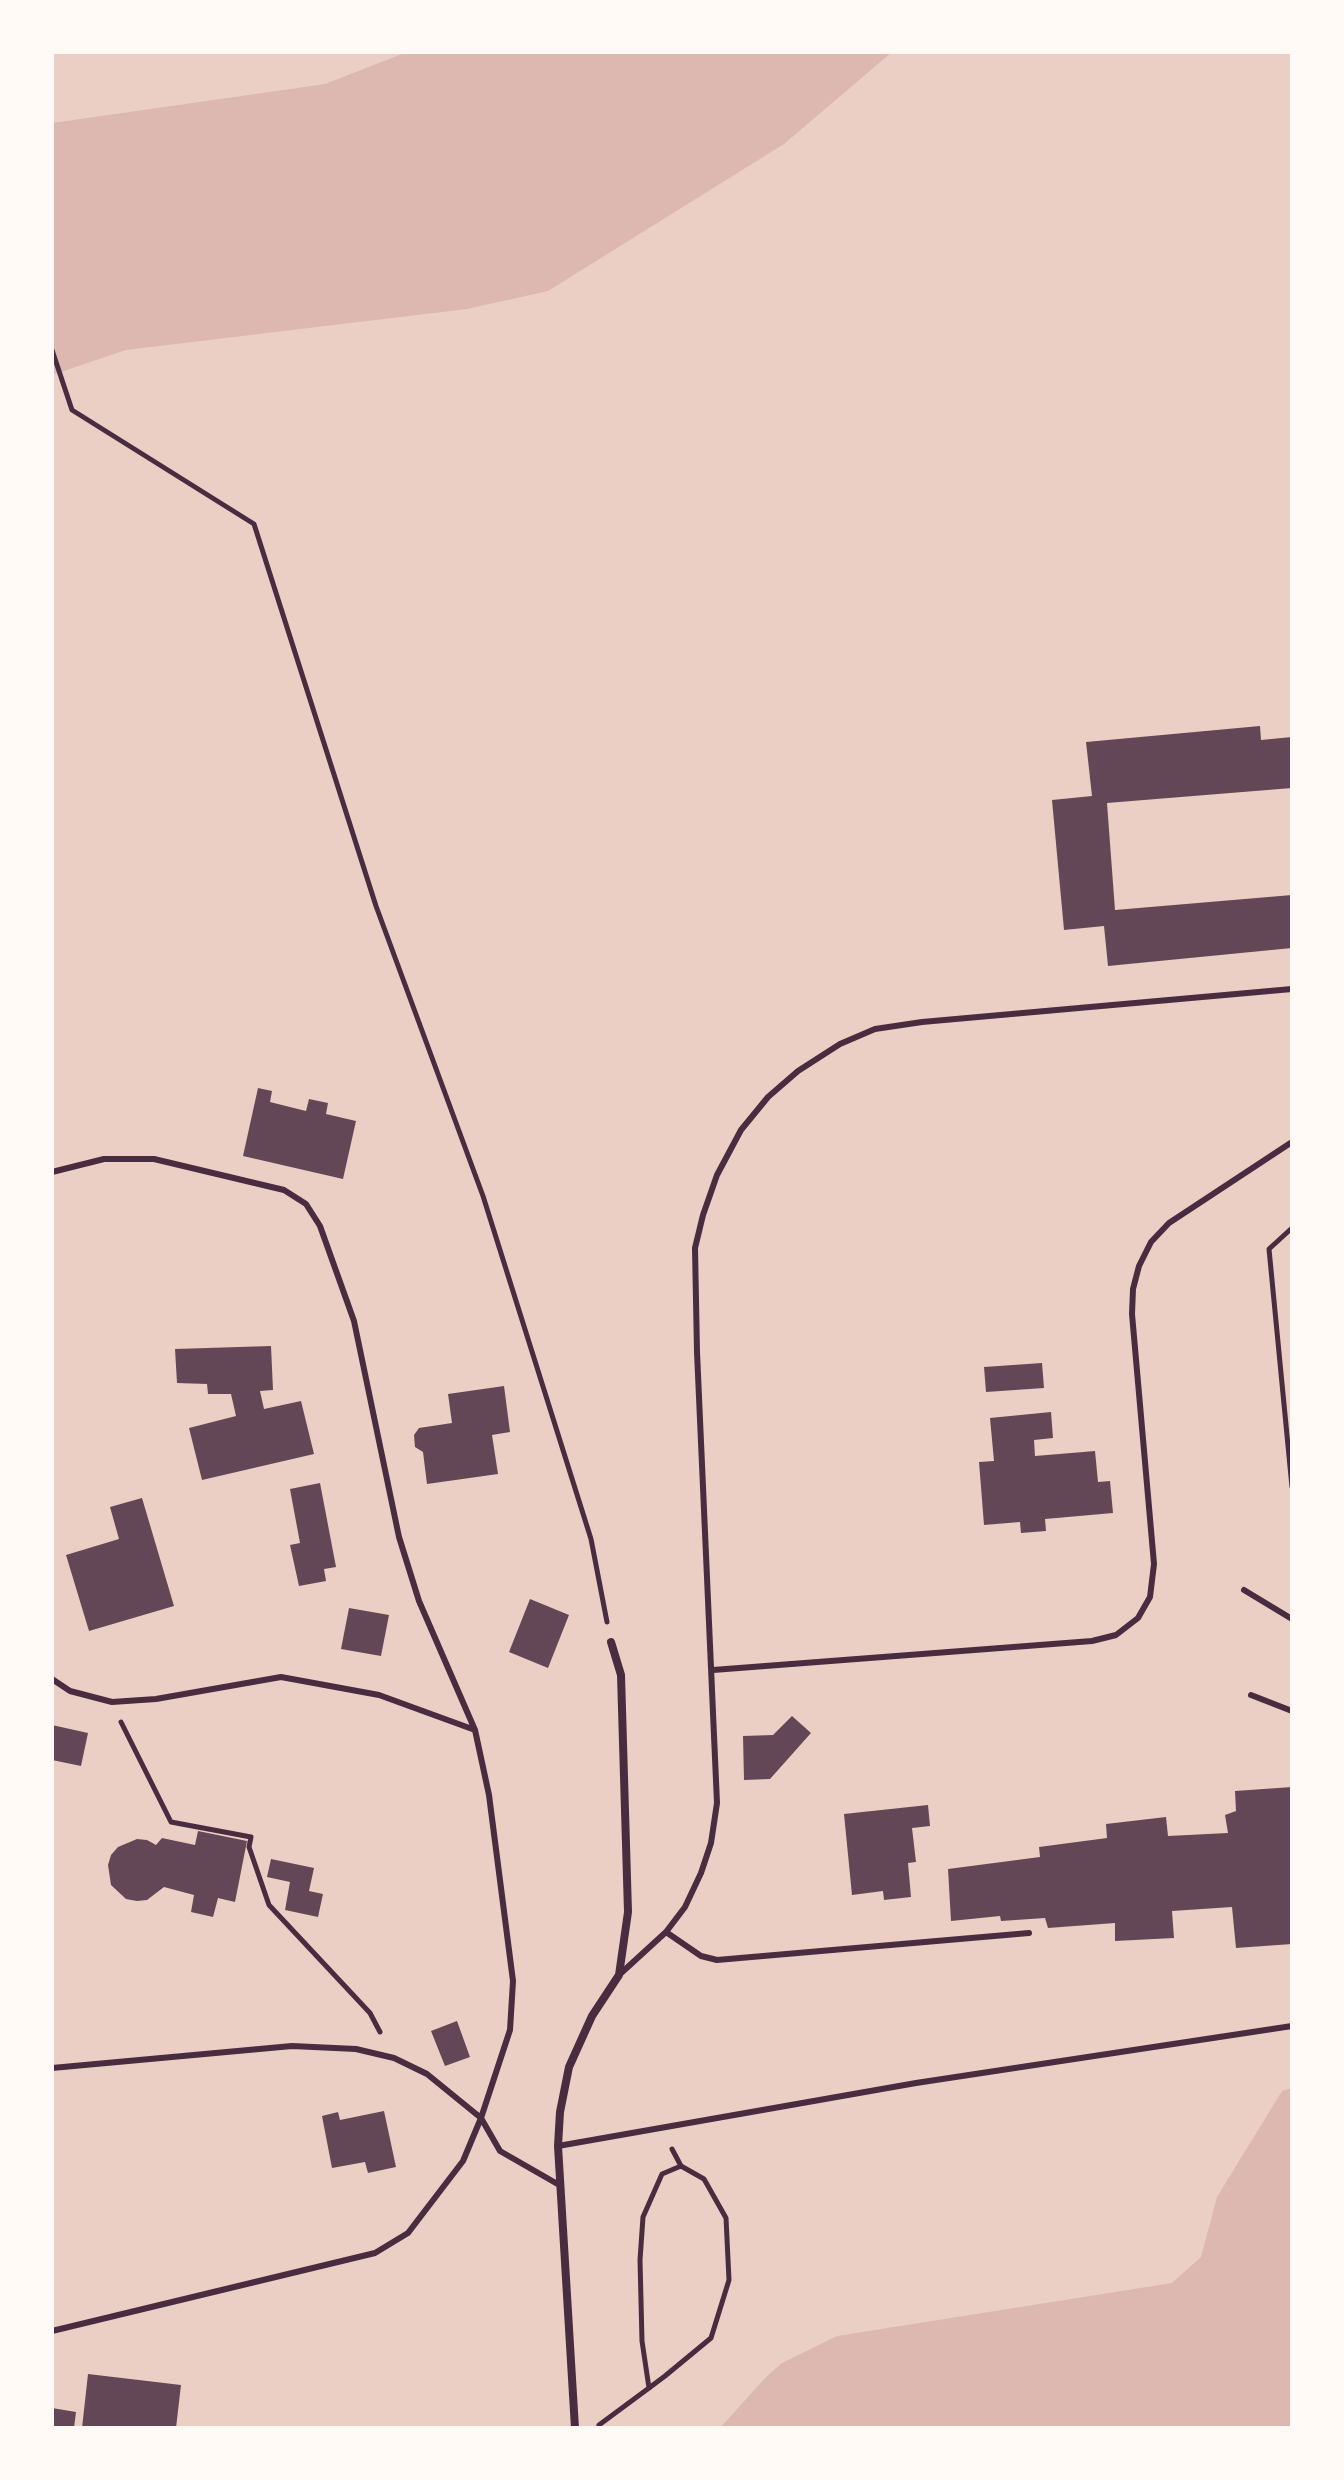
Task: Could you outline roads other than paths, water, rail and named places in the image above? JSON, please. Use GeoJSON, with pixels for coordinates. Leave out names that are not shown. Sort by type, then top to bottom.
{"type":"FeatureCollection","features":[{"type":"Feature","properties":{"kind":"street"},"geometry":{"type":"LineString","coordinates":[[575,2428],[558,2146],[560,2112],[569,2067],[592,2016],[619,1975],[628,1912],[621,1675],[611,1642]]}},
{"type":"Feature","properties":{"kind":"lane"},"geometry":{"type":"LineString","coordinates":[[619,1975],[666,1932],[685,1907],[711,1843],[717,1803],[695,1248],[717,1175],[741,1130],[768,1097],[798,1071],[829,1051],[875,1029],[922,1022],[1292,989]]}},
{"type":"Feature","properties":{"kind":"lane"},"geometry":{"type":"LineString","coordinates":[[713,1670],[1092,1641],[1116,1635],[1138,1618],[1150,1597],[1154,1564],[1132,1314],[1133,1289],[1139,1266],[1151,1242],[1169,1223],[1292,1142]]}},
{"type":"Feature","properties":{"kind":"lane"},"geometry":{"type":"LineString","coordinates":[[52,1172],[104,1159],[154,1159],[284,1190],[306,1204],[320,1226],[354,1321],[399,1537],[419,1601],[475,1730],[489,1795],[513,1981],[510,2030],[481,2118],[463,2161],[408,2233],[375,2253],[52,2331]]}},
{"type":"Feature","properties":{"kind":"lane"},"geometry":{"type":"LineString","coordinates":[[1244,1590],[1292,1619]]}},
{"type":"Feature","properties":{"kind":"lane"},"geometry":{"type":"LineString","coordinates":[[52,1679],[70,1691],[112,1702],[156,1699],[281,1677],[379,1695],[475,1730]]}},
{"type":"Feature","properties":{"kind":"lane"},"geometry":{"type":"LineString","coordinates":[[1251,1695],[1292,1711]]}},
{"type":"Feature","properties":{"kind":"lane"},"geometry":{"type":"LineString","coordinates":[[666,1932],[701,1956],[717,1960],[1029,1933]]}},
{"type":"Feature","properties":{"kind":"lane"},"geometry":{"type":"LineString","coordinates":[[558,2146],[916,2083],[1292,2026]]}},
{"type":"Feature","properties":{"kind":"lane"},"geometry":{"type":"LineString","coordinates":[[52,2068],[292,2046],[356,2049],[394,2058],[427,2074],[481,2118],[500,2151],[561,2186]]}}]}
